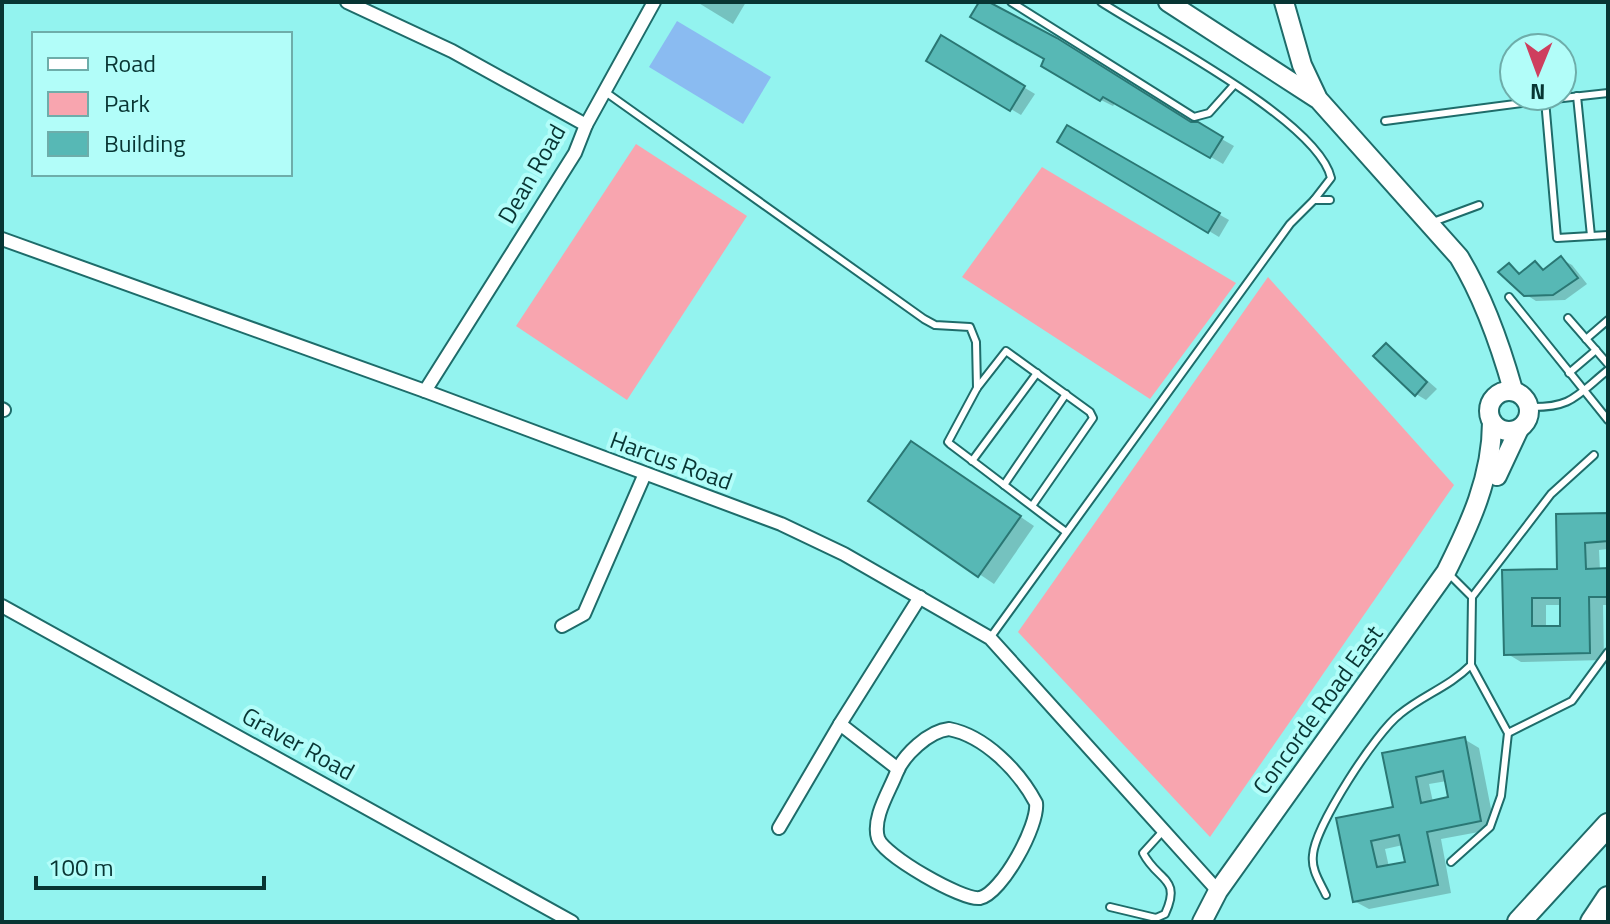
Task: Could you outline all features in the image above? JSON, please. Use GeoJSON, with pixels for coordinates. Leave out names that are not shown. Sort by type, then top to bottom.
{"type":"FeatureCollection","features":[{"type":"Feature","properties":{"kind":"highway"},"geometry":{"type":"LineString","coordinates":[[1519,922],[1608,825]]}},
{"type":"Feature","properties":{"kind":"highway"},"geometry":{"type":"LineString","coordinates":[[1592,922],[1608,898]]}},
{"type":"Feature","properties":{"kind":"main road"},"geometry":{"type":"LineString","coordinates":[[1168,2],[1318,99],[1459,257],[1472,278],[1497,341],[1513,390],[1522,396],[1529,407],[1528,419],[1519,429],[1507,431],[1492,422],[1489,410],[1493,399],[1497,341]]}},
{"type":"Feature","properties":{"kind":"main road"},"geometry":{"type":"LineString","coordinates":[[1284,2],[1302,65],[1318,99]]}},
{"type":"Feature","properties":{"kind":"main road"},"geometry":{"type":"LineString","coordinates":[[1493,399],[1504,391],[1513,390]]}},
{"type":"Feature","properties":{"kind":"main road","name":"Concorde Road East"},"geometry":{"type":"LineString","coordinates":[[1470,524],[1492,454],[1492,422]]}},
{"type":"Feature","properties":{"kind":"main road","name":"Concorde Road East"},"geometry":{"type":"LineString","coordinates":[[1202,922],[1218,891],[1446,572],[1470,524],[1490,495],[1503,457],[1519,429]]}},
{"type":"Feature","properties":{"kind":"street","name":"Dean Road"},"geometry":{"type":"LineString","coordinates":[[347,2],[452,51],[586,125],[575,153],[425,391]]}},
{"type":"Feature","properties":{"kind":"street"},"geometry":{"type":"LineString","coordinates":[[586,125],[654,2]]}},
{"type":"Feature","properties":{"kind":"street","name":"Harcus Road"},"geometry":{"type":"LineString","coordinates":[[2,239],[425,391],[798,532],[920,597],[990,638],[1218,891]]}},
{"type":"Feature","properties":{"kind":"street"},"geometry":{"type":"LineString","coordinates":[[562,626],[584,614],[644,476]]}},
{"type":"Feature","properties":{"kind":"street"},"geometry":{"type":"LineString","coordinates":[[779,828],[920,597]]}},
{"type":"Feature","properties":{"kind":"street","name":"Graver Road"},"geometry":{"type":"LineString","coordinates":[[2,606],[572,922]]}},
{"type":"Feature","properties":{"kind":"street"},"geometry":{"type":"LineString","coordinates":[[840,724],[898,769]]}},
{"type":"Feature","properties":{"kind":"street"},"geometry":{"type":"LineString","coordinates":[[938,730],[959,731],[995,753],[1030,793],[1037,813],[1034,829],[990,894],[965,897],[887,852],[881,844],[878,820],[898,769],[930,734],[938,730]]}},
{"type":"Feature","properties":{"kind":"lane"},"geometry":{"type":"LineString","coordinates":[[1011,2],[1194,117],[1209,113],[1234,85]]}},
{"type":"Feature","properties":{"kind":"lane"},"geometry":{"type":"LineString","coordinates":[[990,638],[1253,273],[1290,224],[1331,178],[1321,153],[1234,85],[1101,2]]}},
{"type":"Feature","properties":{"kind":"lane"},"geometry":{"type":"LineString","coordinates":[[604,91],[924,319],[935,325],[970,327],[976,342],[977,388]]}},
{"type":"Feature","properties":{"kind":"lane"},"geometry":{"type":"LineString","coordinates":[[1578,96],[1608,93]]}},
{"type":"Feature","properties":{"kind":"lane"},"geometry":{"type":"LineString","coordinates":[[1385,121],[1498,106]]}},
{"type":"Feature","properties":{"kind":"lane"},"geometry":{"type":"LineString","coordinates":[[1578,106],[1591,236]]}},
{"type":"Feature","properties":{"kind":"lane"},"geometry":{"type":"LineString","coordinates":[[1546,112],[1557,238],[1608,235]]}},
{"type":"Feature","properties":{"kind":"lane"},"geometry":{"type":"LineString","coordinates":[[1314,200],[1330,200]]}},
{"type":"Feature","properties":{"kind":"lane"},"geometry":{"type":"LineString","coordinates":[[1429,224],[1479,205]]}},
{"type":"Feature","properties":{"kind":"lane"},"geometry":{"type":"LineString","coordinates":[[1509,297],[1608,420]]}},
{"type":"Feature","properties":{"kind":"lane"},"geometry":{"type":"LineString","coordinates":[[1568,318],[1608,364]]}},
{"type":"Feature","properties":{"kind":"lane"},"geometry":{"type":"LineString","coordinates":[[1586,339],[1608,320]]}},
{"type":"Feature","properties":{"kind":"lane"},"geometry":{"type":"LineString","coordinates":[[1569,373],[1596,350]]}},
{"type":"Feature","properties":{"kind":"lane"},"geometry":{"type":"LineString","coordinates":[[1032,506],[1093,418],[1090,412],[1006,351],[977,388],[948,439],[972,461],[1066,532]]}},
{"type":"Feature","properties":{"kind":"lane"},"geometry":{"type":"LineString","coordinates":[[1529,407],[1555,408],[1567,404],[1608,370]]}},
{"type":"Feature","properties":{"kind":"lane"},"geometry":{"type":"LineString","coordinates":[[972,461],[1037,373]]}},
{"type":"Feature","properties":{"kind":"lane"},"geometry":{"type":"LineString","coordinates":[[1004,485],[1066,394]]}},
{"type":"Feature","properties":{"kind":"lane"},"geometry":{"type":"LineString","coordinates":[[1451,862],[1490,827],[1501,796],[1508,733],[1471,665],[1472,597],[1551,494],[1594,455]]}},
{"type":"Feature","properties":{"kind":"lane"},"geometry":{"type":"LineString","coordinates":[[1446,572],[1472,597]]}},
{"type":"Feature","properties":{"kind":"lane"},"geometry":{"type":"LineString","coordinates":[[1508,733],[1572,701],[1608,652]]}},
{"type":"Feature","properties":{"kind":"lane"},"geometry":{"type":"LineString","coordinates":[[1326,895],[1316,875],[1312,854],[1329,813],[1386,726],[1413,704],[1446,688],[1471,665]]}},
{"type":"Feature","properties":{"kind":"lane"},"geometry":{"type":"LineString","coordinates":[[1110,907],[1156,918],[1165,914],[1173,898],[1172,887],[1143,853],[1163,831]]}},
{"type":"Feature","properties":{"kind":"green space"},"geometry":{"type":"Polygon","coordinates":[[[636,144],[747,216],[627,400],[516,326],[636,144]]]}},
{"type":"Feature","properties":{"kind":"green space"},"geometry":{"type":"Polygon","coordinates":[[[1042,167],[1236,283],[1150,399],[962,277],[1042,167]]]}},
{"type":"Feature","properties":{"kind":"green space"},"geometry":{"type":"Polygon","coordinates":[[[1268,277],[1454,485],[1210,837],[1018,632],[1268,277]]]}},
{"type":"Feature","properties":{"kind":"water"},"geometry":{"type":"Polygon","coordinates":[[[677,21],[771,77],[743,124],[649,67],[677,21]]]}},
{"type":"Feature","properties":{"kind":"building"},"geometry":{"type":"Polygon","coordinates":[[[979,2],[989,2],[1057,38],[1191,122],[1198,122],[1223,137],[1210,158],[1103,97],[1100,101],[1041,66],[1044,59],[970,17],[979,2]]]}},
{"type":"Feature","properties":{"kind":"building"},"geometry":{"type":"Polygon","coordinates":[[[941,35],[1025,86],[1010,111],[926,61],[941,35]]]}},
{"type":"Feature","properties":{"kind":"building"},"geometry":{"type":"Polygon","coordinates":[[[1067,125],[1220,213],[1208,233],[1057,142],[1067,125]]]}},
{"type":"Feature","properties":{"kind":"building"},"geometry":{"type":"Polygon","coordinates":[[[1561,256],[1578,278],[1553,295],[1524,296],[1498,272],[1509,263],[1519,274],[1535,261],[1543,270],[1561,256]]]}},
{"type":"Feature","properties":{"kind":"building"},"geometry":{"type":"Polygon","coordinates":[[[1386,343],[1427,382],[1415,396],[1373,356],[1386,343]]]}},
{"type":"Feature","properties":{"kind":"building"},"geometry":{"type":"Polygon","coordinates":[[[911,441],[1021,516],[978,577],[868,501],[911,441]]]}},
{"type":"Feature","properties":{"kind":"building"},"geometry":{"type":"Polygon","coordinates":[[[1608,513],[1608,541],[1585,543],[1586,569],[1608,568],[1608,597],[1589,597],[1590,653],[1504,655],[1502,570],[1557,569],[1556,514],[1608,513]],[[1532,598],[1532,626],[1560,626],[1560,598],[1532,598]]]}},
{"type":"Feature","properties":{"kind":"building"},"geometry":{"type":"Polygon","coordinates":[[[1465,737],[1481,821],[1427,832],[1438,885],[1353,902],[1336,818],[1393,807],[1382,753],[1465,737]],[[1443,771],[1416,777],[1421,803],[1448,797],[1443,771]],[[1399,835],[1371,841],[1377,867],[1405,862],[1399,835]]]}}]}
